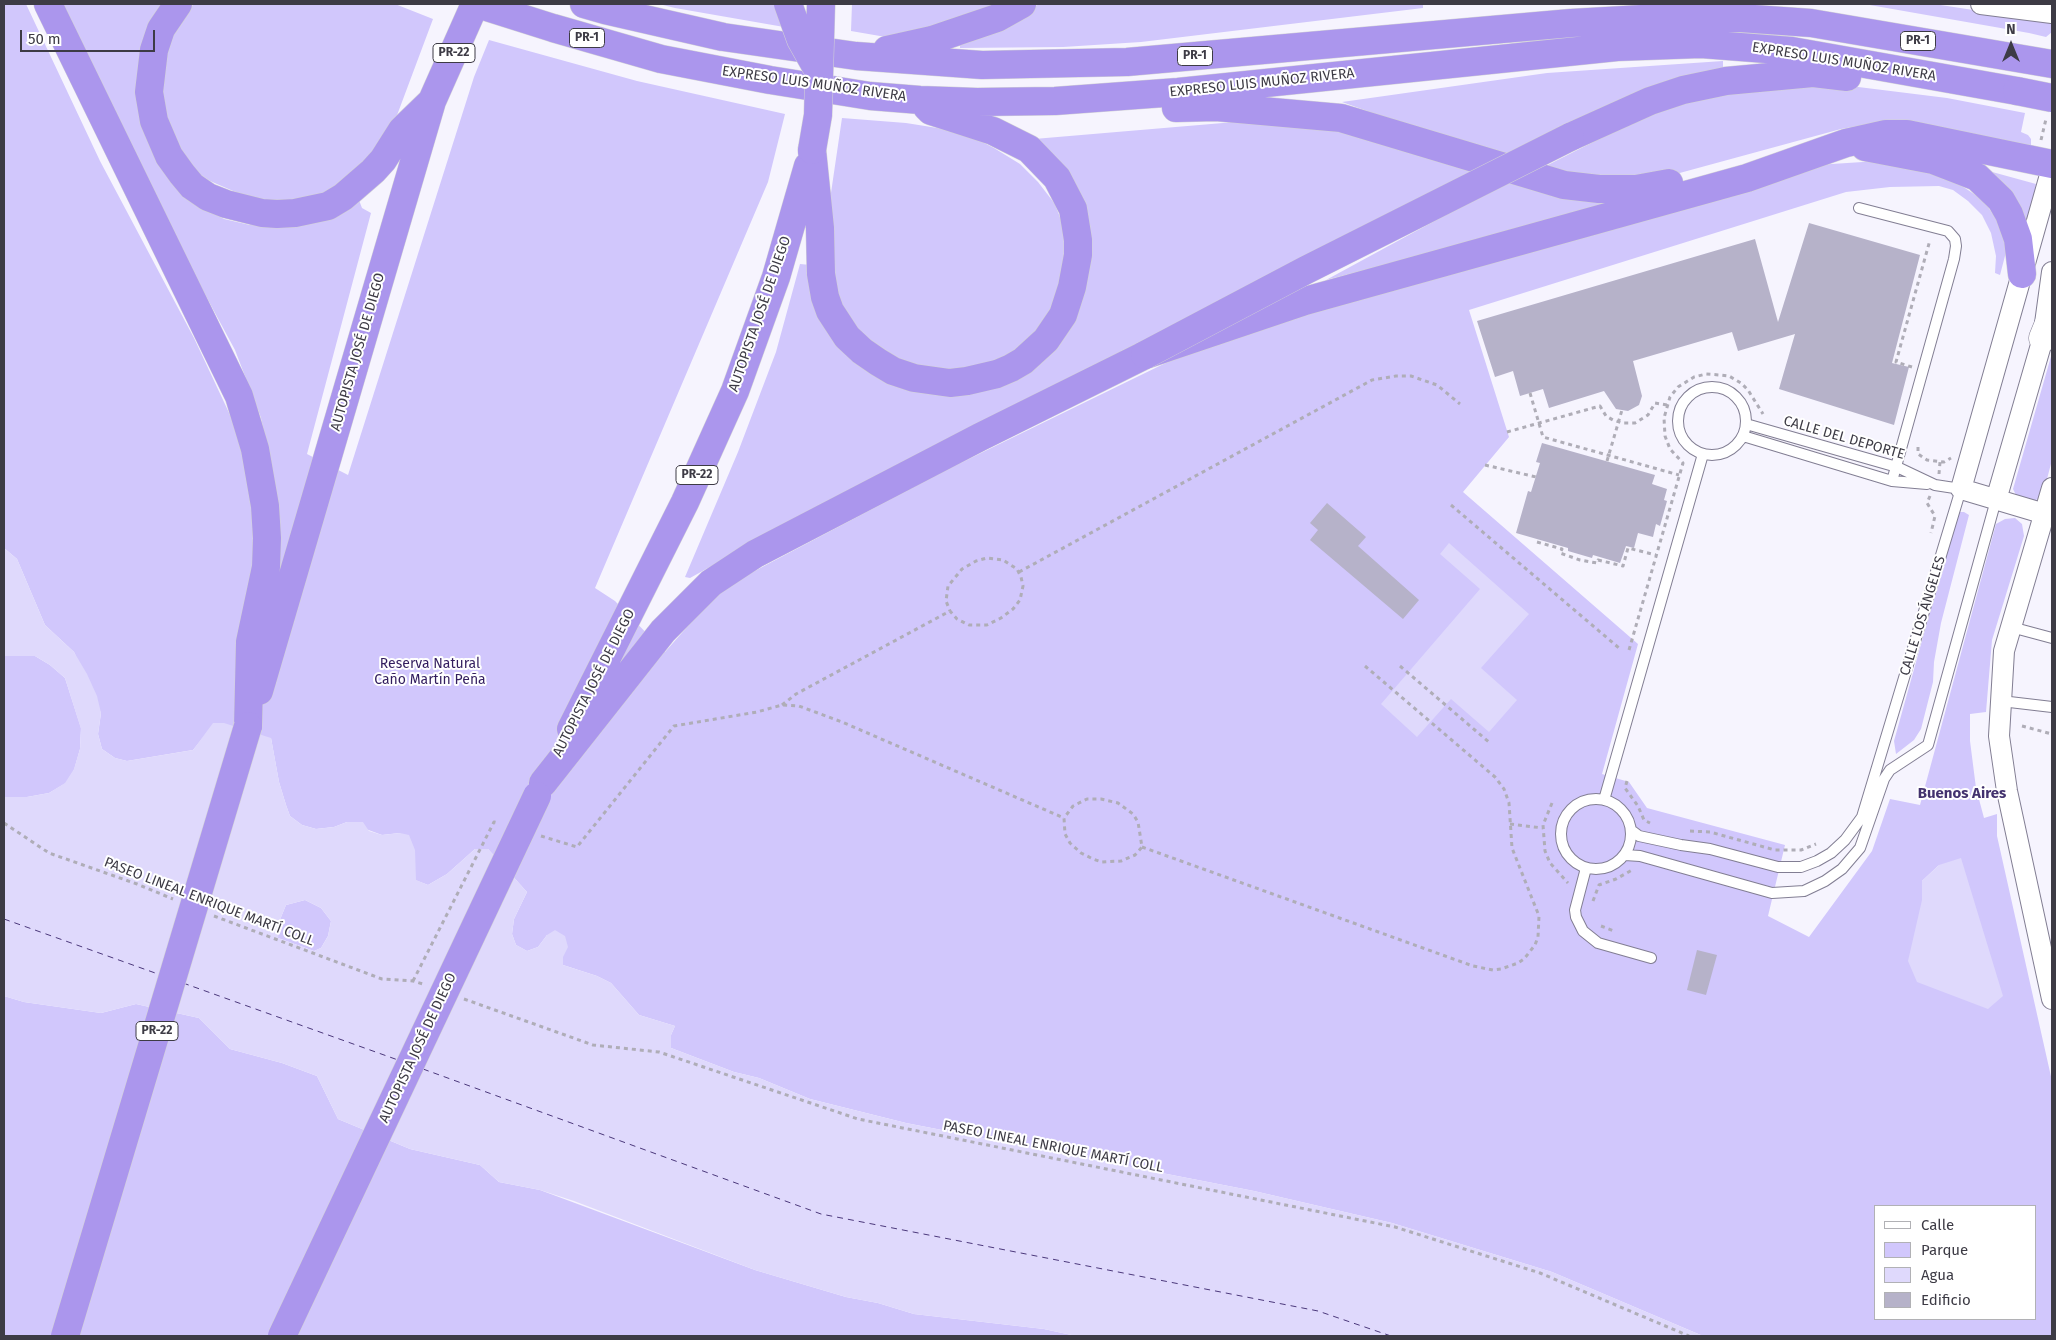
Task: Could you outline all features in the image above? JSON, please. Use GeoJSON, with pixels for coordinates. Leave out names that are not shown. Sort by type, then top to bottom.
{"type":"FeatureCollection","features":[{"type":"Feature","properties":{"kind":"highway"},"geometry":{"type":"LineString","coordinates":[[48,4],[239,396],[255,449],[265,506],[266,567],[250,642],[248,726]]}},
{"type":"Feature","properties":{"kind":"highway"},"geometry":{"type":"LineString","coordinates":[[178,4],[161,29],[154,50],[149,92],[154,121],[169,156],[192,186],[208,197],[226,204],[262,213],[295,213],[328,206],[343,197],[373,171],[383,160],[402,130],[432,101]]}},
{"type":"Feature","properties":{"kind":"highway","name":"EXPRESO LUIS MUÑOZ RIVERA"},"geometry":{"type":"LineString","coordinates":[[476,4],[661,59],[770,80],[860,94],[920,100],[977,102],[1056,101],[1178,92],[1607,48],[1701,44],[1792,51],[1906,70],[2052,98]]}},
{"type":"Feature","properties":{"kind":"highway","name":"AUTOPISTA JOSÉ DE DIEGO"},"geometry":{"type":"LineString","coordinates":[[65,1336],[248,726],[432,101],[476,4]]}},
{"type":"Feature","properties":{"kind":"highway","name":"EXPRESO LUIS MUÑOZ RIVERA"},"geometry":{"type":"LineString","coordinates":[[584,4],[723,37],[856,56],[982,65],[1127,62],[1571,23],[1659,18],[1740,18],[1811,23],[2052,64]]}},
{"type":"Feature","properties":{"kind":"highway"},"geometry":{"type":"LineString","coordinates":[[788,4],[801,40],[819,72]]}},
{"type":"Feature","properties":{"kind":"highway","name":"AUTOPISTA JOSÉ DE DIEGO"},"geometry":{"type":"LineString","coordinates":[[282,1336],[540,790],[685,502],[735,391],[776,277],[812,150],[818,115],[821,4]]}},
{"type":"Feature","properties":{"kind":"highway"},"geometry":{"type":"LineString","coordinates":[[856,56],[932,40],[997,18],[1022,4]]}},
{"type":"Feature","properties":{"kind":"highway"},"geometry":{"type":"LineString","coordinates":[[1728,4],[1766,7],[1811,23]]}},
{"type":"Feature","properties":{"kind":"highway"},"geometry":{"type":"LineString","coordinates":[[540,790],[662,631],[711,583],[730,569],[971,442],[1145,355],[1306,270],[1570,137],[1650,101],[1682,90],[1726,81],[1813,73],[1847,77],[1906,70]]}},
{"type":"Feature","properties":{"kind":"highway"},"geometry":{"type":"LineString","coordinates":[[812,150],[820,228],[821,274],[825,297],[837,323],[862,351],[893,371],[933,382],[967,381],[1011,368],[1046,340],[1056,328],[1063,315],[1076,271],[1078,255],[1074,209],[1058,178],[1028,149],[992,131],[931,111],[920,100]]}},
{"type":"Feature","properties":{"kind":"highway"},"geometry":{"type":"LineString","coordinates":[[1056,101],[1108,110],[1216,107],[1341,118],[1564,185],[1599,189],[1636,189],[1667,184],[1811,145],[1846,143],[1933,160],[1977,177],[2001,200],[2012,221],[2018,239],[2022,274]]}},
{"type":"Feature","properties":{"kind":"highway"},"geometry":{"type":"LineString","coordinates":[[1145,355],[1305,301],[1746,178],[1846,143],[1886,134],[1907,134],[2052,164]]}},
{"type":"Feature","properties":{"kind":"street"},"geometry":{"type":"LineString","coordinates":[[1981,4],[2052,13]]}},
{"type":"Feature","properties":{"kind":"street","name":"CALLE LOS ÁNGELES"},"geometry":{"type":"LineString","coordinates":[[1961,489],[2052,168]]}},
{"type":"Feature","properties":{"kind":"street"},"geometry":{"type":"LineString","coordinates":[[1996,500],[2048,327],[2052,272]]}},
{"type":"Feature","properties":{"kind":"street"},"geometry":{"type":"LineString","coordinates":[[2052,488],[2004,651],[1999,736],[2007,791],[2052,999]]}},
{"type":"Feature","properties":{"kind":"street"},"geometry":{"type":"LineString","coordinates":[[1961,489],[2045,514]]}},
{"type":"Feature","properties":{"kind":"lane"},"geometry":{"type":"LineString","coordinates":[[1859,208],[1948,231],[1955,239],[1956,252],[1892,481]]}},
{"type":"Feature","properties":{"kind":"lane"},"geometry":{"type":"LineString","coordinates":[[1710,387],[1729,392],[1742,405],[1746,424],[1742,436],[1739,442],[1729,451],[1717,455],[1703,454],[1687,445],[1678,428],[1680,408],[1692,393],[1710,387]]}},
{"type":"Feature","properties":{"kind":"lane","name":"CALLE DEL DEPORTE"},"geometry":{"type":"LineString","coordinates":[[1746,424],[1897,467],[1935,485],[1961,489]]}},
{"type":"Feature","properties":{"kind":"lane"},"geometry":{"type":"LineString","coordinates":[[1742,436],[1892,481],[1935,485]]}},
{"type":"Feature","properties":{"kind":"lane"},"geometry":{"type":"LineString","coordinates":[[1829,463],[1833,448]]}},
{"type":"Feature","properties":{"kind":"lane"},"geometry":{"type":"LineString","coordinates":[[1604,800],[1703,454]]}},
{"type":"Feature","properties":{"kind":"lane","name":"CALLE LOS ÁNGELES"},"geometry":{"type":"LineString","coordinates":[[1631,830],[1639,836],[1710,849],[1778,867],[1801,867],[1817,861],[1832,853],[1845,840],[1862,817],[1961,489]]}},
{"type":"Feature","properties":{"kind":"lane"},"geometry":{"type":"LineString","coordinates":[[1625,855],[1640,856],[1772,893],[1804,891],[1825,881],[1842,869],[1860,848],[1884,779],[1890,770],[1928,745],[1996,500]]}},
{"type":"Feature","properties":{"kind":"lane"},"geometry":{"type":"LineString","coordinates":[[2011,627],[2052,638]]}},
{"type":"Feature","properties":{"kind":"lane"},"geometry":{"type":"LineString","coordinates":[[2001,701],[2052,707]]}},
{"type":"Feature","properties":{"kind":"lane"},"geometry":{"type":"LineString","coordinates":[[1591,799],[1604,800],[1620,808],[1629,821],[1631,830],[1631,839],[1625,855],[1602,869],[1586,868],[1573,861],[1562,844],[1561,825],[1566,814],[1575,805],[1591,799]]}},
{"type":"Feature","properties":{"kind":"lane"},"geometry":{"type":"LineString","coordinates":[[1586,868],[1575,910],[1578,924],[1586,936],[1598,943],[1651,958]]}},
{"type":"Feature","properties":{"kind":"path"},"geometry":{"type":"LineString","coordinates":[[1910,376],[1912,367],[1896,362],[1933,227]]}},
{"type":"Feature","properties":{"kind":"path"},"geometry":{"type":"LineString","coordinates":[[1629,650],[1683,463],[1670,449],[1665,436],[1664,418],[1670,396],[1687,380],[1700,375],[1729,376],[1748,390],[1761,412],[1766,416]]}},
{"type":"Feature","properties":{"kind":"path"},"geometry":{"type":"LineString","coordinates":[[1019,572],[1364,384],[1380,378],[1403,376],[1429,381],[1445,390],[1460,404]]}},
{"type":"Feature","properties":{"kind":"path"},"geometry":{"type":"LineString","coordinates":[[1530,393],[1543,437],[1679,475]]}},
{"type":"Feature","properties":{"kind":"path"},"geometry":{"type":"LineString","coordinates":[[1507,432],[1600,406],[1606,416],[1618,422],[1629,424],[1642,420],[1652,411],[1655,403],[1667,405]]}},
{"type":"Feature","properties":{"kind":"path"},"geometry":{"type":"LineString","coordinates":[[1607,461],[1622,410]]}},
{"type":"Feature","properties":{"kind":"path"},"geometry":{"type":"LineString","coordinates":[[1904,439],[1919,443],[1917,451],[1922,458],[1927,460],[1940,462],[1951,458],[1953,454]]}},
{"type":"Feature","properties":{"kind":"path"},"geometry":{"type":"LineString","coordinates":[[1929,540],[1935,516],[1927,503],[1940,470],[1940,462]]}},
{"type":"Feature","properties":{"kind":"path"},"geometry":{"type":"LineString","coordinates":[[1485,465],[1536,477]]}},
{"type":"Feature","properties":{"kind":"path"},"geometry":{"type":"LineString","coordinates":[[1451,505],[1619,648]]}},
{"type":"Feature","properties":{"kind":"path"},"geometry":{"type":"LineString","coordinates":[[1537,542],[1562,549],[1560,553],[1580,560],[1597,563],[1598,560],[1623,566],[1628,548],[1656,555]]}},
{"type":"Feature","properties":{"kind":"path"},"geometry":{"type":"LineString","coordinates":[[993,558],[1003,560],[1019,572],[1023,586],[1021,596],[1013,609],[1001,618],[986,624],[969,625],[957,619],[950,611],[946,601],[948,586],[957,573],[971,563],[981,559],[993,558]]}},
{"type":"Feature","properties":{"kind":"path"},"geometry":{"type":"LineString","coordinates":[[782,705],[796,694],[950,611]]}},
{"type":"Feature","properties":{"kind":"path"},"geometry":{"type":"LineString","coordinates":[[1142,846],[1473,966],[1501,969],[1524,959],[1535,945],[1539,930],[1537,908],[1512,848],[1509,803],[1500,783],[1365,666]]}},
{"type":"Feature","properties":{"kind":"path"},"geometry":{"type":"LineString","coordinates":[[1400,666],[1490,744]]}},
{"type":"Feature","properties":{"kind":"path"},"geometry":{"type":"LineString","coordinates":[[540,836],[577,847],[674,726],[757,712],[782,705],[799,706],[842,722],[993,789],[1064,818]]}},
{"type":"Feature","properties":{"kind":"path"},"geometry":{"type":"LineString","coordinates":[[2022,726],[2052,734]]}},
{"type":"Feature","properties":{"kind":"path"},"geometry":{"type":"LineString","coordinates":[[1627,781],[1625,788],[1638,806],[1644,820],[1656,825]]}},
{"type":"Feature","properties":{"kind":"path"},"geometry":{"type":"LineString","coordinates":[[1101,799],[1118,803],[1133,814],[1138,822],[1142,846],[1135,855],[1121,861],[1107,862],[1094,859],[1070,843],[1065,834],[1064,818],[1076,803],[1101,799]]}},
{"type":"Feature","properties":{"kind":"path"},"geometry":{"type":"LineString","coordinates":[[1552,803],[1543,828],[1545,851],[1550,863],[1572,886],[1596,894]]}},
{"type":"Feature","properties":{"kind":"path"},"geometry":{"type":"LineString","coordinates":[[413,981],[494,822],[503,824]]}},
{"type":"Feature","properties":{"kind":"path","name":"PASEO LINEAL ENRIQUE MARTÍ COLL"},"geometry":{"type":"LineString","coordinates":[[4,823],[50,853],[137,884],[182,903]]}},
{"type":"Feature","properties":{"kind":"path"},"geometry":{"type":"LineString","coordinates":[[1510,824],[1543,828]]}},
{"type":"Feature","properties":{"kind":"path"},"geometry":{"type":"LineString","coordinates":[[1684,830],[1710,832],[1775,850],[1801,850],[1824,840]]}},
{"type":"Feature","properties":{"kind":"path"},"geometry":{"type":"LineString","coordinates":[[1592,904],[1599,885],[1616,879],[1634,869],[1639,870]]}},
{"type":"Feature","properties":{"kind":"path","name":"PASEO LINEAL ENRIQUE MARTÍ COLL"},"geometry":{"type":"LineString","coordinates":[[210,914],[382,979],[413,981],[431,987]]}},
{"type":"Feature","properties":{"kind":"path"},"geometry":{"type":"LineString","coordinates":[[1595,921],[1606,929],[1622,934]]}},
{"type":"Feature","properties":{"kind":"path","name":"PASEO LINEAL ENRIQUE MARTÍ COLL"},"geometry":{"type":"LineString","coordinates":[[458,997],[593,1046],[658,1052],[858,1120],[1395,1227],[1540,1274],[1689,1336]]}},
{"type":"Feature","properties":{"kind":"green space","name":"Reserva Natural Caño Martín Peña"},"geometry":{"type":"Polygon","coordinates":[[[4,4],[26,4],[100,161],[194,338],[231,417],[264,433],[261,418],[235,350],[182,252],[60,4],[168,4],[141,73],[200,206],[224,219],[250,225],[254,200],[210,181],[195,171],[177,150],[159,92],[168,39],[190,8],[194,4],[395,4],[433,19],[390,134],[351,179],[362,208],[371,213],[307,454],[348,475],[474,77],[489,40],[637,81],[785,114],[768,182],[595,588],[615,601],[665,652],[695,618],[730,584],[944,471],[1180,356],[1288,317],[1816,165],[1894,160],[1945,169],[1943,179],[1959,184],[1983,200],[1998,221],[2005,243],[2005,256],[2000,275],[1995,273],[1996,256],[1991,233],[1982,215],[1968,201],[1953,190],[1939,186],[1890,187],[1846,192],[1469,310],[1509,437],[1463,492],[1638,644],[1602,774],[1629,782],[1647,808],[1785,845],[1768,916],[1809,937],[1872,851],[1890,799],[1920,805],[1996,524],[2005,519],[2015,518],[2022,524],[2024,536],[1992,640],[1986,712],[1970,714],[1970,741],[1976,788],[1984,818],[1997,814],[1997,836],[2052,1081],[2052,1336],[1703,1336],[1552,1272],[1392,1223],[1254,1191],[906,1123],[810,1099],[759,1078],[734,1072],[671,1048],[671,1035],[675,1026],[639,1015],[611,983],[597,976],[563,965],[563,957],[547,935],[538,947],[527,951],[516,945],[512,934],[514,919],[527,892],[488,849],[475,849],[447,874],[428,885],[415,880],[415,868],[400,833],[382,835],[347,822],[334,827],[316,829],[302,825],[290,816],[286,805],[279,782],[271,738],[202,739],[193,750],[127,761],[115,758],[102,749],[98,734],[101,713],[74,652],[45,625],[17,559],[4,548],[4,4]],[[1939,865],[1922,881],[1922,900],[1939,865]]]}},
{"type":"Feature","properties":{"kind":"green space"},"geometry":{"type":"Polygon","coordinates":[[[659,4],[777,4],[784,27],[675,8],[659,4]]]}},
{"type":"Feature","properties":{"kind":"green space"},"geometry":{"type":"Polygon","coordinates":[[[852,4],[1006,4],[906,37],[880,36],[851,31],[852,4]]]}},
{"type":"Feature","properties":{"kind":"green space"},"geometry":{"type":"Polygon","coordinates":[[[1039,4],[1423,4],[1423,8],[1141,42],[1063,47],[960,48],[960,41],[1017,17],[1039,4]]]}},
{"type":"Feature","properties":{"kind":"green space"},"geometry":{"type":"Polygon","coordinates":[[[1864,4],[1934,4],[2052,22],[2052,32],[2046,37],[1864,4]]]}},
{"type":"Feature","properties":{"kind":"green space"},"geometry":{"type":"Polygon","coordinates":[[[1723,61],[1723,75],[1500,159],[1342,102],[1547,73],[1723,61]]]}},
{"type":"Feature","properties":{"kind":"green space"},"geometry":{"type":"Polygon","coordinates":[[[1826,83],[1947,98],[2025,113],[2021,132],[2028,135],[2031,139],[2031,146],[1870,124],[1841,129],[1654,180],[1629,182],[1538,170],[1662,107],[1701,95],[1826,83]]]}},
{"type":"Feature","properties":{"kind":"green space"},"geometry":{"type":"Polygon","coordinates":[[[842,118],[906,123],[950,130],[973,137],[1020,164],[1038,182],[1055,204],[1066,233],[1090,228],[1082,200],[1034,139],[1282,118],[1317,119],[1480,170],[775,531],[690,578],[685,577],[738,452],[776,352],[800,264],[811,265],[827,220],[842,118]]]}},
{"type":"Feature","properties":{"kind":"green space"},"geometry":{"type":"Polygon","coordinates":[[[1985,170],[2036,184],[2027,231],[1985,170]]]}},
{"type":"Feature","properties":{"kind":"green space"},"geometry":{"type":"Polygon","coordinates":[[[1508,181],[1621,198],[1580,215],[1326,280],[1508,181]]]}},
{"type":"Feature","properties":{"kind":"green space"},"geometry":{"type":"Polygon","coordinates":[[[2052,353],[2052,460],[2043,494],[2034,502],[2017,497],[2013,489],[2052,353]]]}},
{"type":"Feature","properties":{"kind":"green space"},"geometry":{"type":"Polygon","coordinates":[[[1960,512],[1969,515],[1941,623],[1934,662],[1933,682],[1921,729],[1914,740],[1896,754],[1894,741],[1957,515],[1960,512]]]}},
{"type":"Feature","properties":{"kind":"green space"},"geometry":{"type":"Polygon","coordinates":[[[4,656],[35,656],[50,665],[65,678],[81,728],[80,749],[74,770],[66,783],[49,793],[27,797],[4,797],[4,656]]]}},
{"type":"Feature","properties":{"kind":"green space"},"geometry":{"type":"Polygon","coordinates":[[[305,900],[321,908],[331,921],[328,936],[321,948],[314,951],[278,938],[279,922],[286,905],[305,900]]]}},
{"type":"Feature","properties":{"kind":"green space"},"geometry":{"type":"Polygon","coordinates":[[[4,996],[24,1002],[101,1013],[136,1004],[199,1018],[230,1049],[282,1063],[317,1076],[338,1119],[410,1149],[480,1165],[499,1182],[540,1190],[755,1270],[846,1297],[878,1303],[914,1314],[1044,1329],[1076,1336],[4,1336],[4,996]]]}},
{"type":"Feature","properties":{"kind":"water"},"geometry":{"type":"Polygon","coordinates":[[[1449,543],[1529,614],[1481,668],[1517,700],[1489,732],[1451,699],[1417,737],[1381,704],[1480,589],[1440,554],[1449,543]]]}},
{"type":"Feature","properties":{"kind":"water"},"geometry":{"type":"Polygon","coordinates":[[[4,548],[17,559],[45,625],[74,652],[87,674],[97,696],[101,713],[98,734],[102,749],[115,758],[127,761],[193,750],[213,723],[224,723],[271,738],[279,782],[286,805],[290,816],[302,825],[316,829],[334,827],[347,822],[363,822],[369,831],[382,835],[400,833],[409,835],[415,850],[416,880],[428,885],[447,874],[475,849],[488,849],[527,892],[514,919],[512,934],[516,945],[527,951],[538,947],[547,935],[555,930],[565,936],[568,947],[563,957],[563,965],[597,976],[611,983],[639,1015],[675,1026],[671,1035],[671,1048],[734,1072],[759,1078],[810,1099],[906,1123],[1254,1191],[1392,1223],[1552,1272],[1703,1336],[1076,1336],[1044,1329],[914,1314],[878,1303],[846,1297],[755,1270],[574,1201],[540,1190],[499,1182],[480,1165],[410,1149],[338,1119],[317,1076],[282,1063],[230,1049],[199,1018],[136,1004],[101,1013],[24,1002],[4,996],[4,797],[27,797],[49,793],[65,783],[74,769],[80,749],[81,729],[65,678],[50,665],[35,656],[4,656],[4,548]],[[305,900],[286,905],[279,922],[278,938],[314,951],[321,948],[328,936],[331,921],[321,908],[305,900]]]}},
{"type":"Feature","properties":{"kind":"water"},"geometry":{"type":"Polygon","coordinates":[[[1961,858],[2003,996],[1988,1009],[1917,982],[1908,961],[1922,900],[1922,881],[1939,865],[1961,858]]]}},
{"type":"Feature","properties":{"kind":"building"},"geometry":{"type":"Polygon","coordinates":[[[1809,223],[1920,255],[1892,363],[1909,367],[1894,425],[1779,389],[1795,334],[1738,351],[1732,332],[1633,361],[1642,396],[1639,405],[1628,411],[1616,409],[1604,391],[1549,408],[1543,389],[1520,396],[1513,371],[1495,377],[1477,321],[1755,239],[1778,322],[1809,223]]]}},
{"type":"Feature","properties":{"kind":"building"},"geometry":{"type":"Polygon","coordinates":[[[1542,443],[1655,475],[1652,484],[1667,489],[1664,500],[1667,501],[1660,526],[1656,524],[1653,537],[1638,533],[1634,548],[1626,546],[1620,563],[1593,555],[1592,558],[1568,551],[1568,548],[1516,533],[1528,491],[1531,492],[1540,463],[1536,462],[1542,443]]]}},
{"type":"Feature","properties":{"kind":"building"},"geometry":{"type":"Polygon","coordinates":[[[1327,503],[1366,537],[1358,546],[1419,600],[1403,619],[1310,540],[1318,530],[1310,523],[1327,503]]]}},
{"type":"Feature","properties":{"kind":"building"},"geometry":{"type":"Polygon","coordinates":[[[1697,950],[1717,955],[1706,995],[1687,990],[1697,950]]]}},
{"type":"Feature","properties":{"kind":"ferry route"},"geometry":{"type":"LineString","coordinates":[[4,919],[158,974]]}},
{"type":"Feature","properties":{"kind":"ferry route"},"geometry":{"type":"LineString","coordinates":[[183,983],[398,1060]]}},
{"type":"Feature","properties":{"kind":"ferry route"},"geometry":{"type":"LineString","coordinates":[[423,1069],[821,1214],[1318,1311],[1391,1336]]}},
{"type":"Feature","properties":{"kind":"district","name":"Buenos Aires"},"geometry":{"type":"Point","coordinates":[1962,794]}}]}
